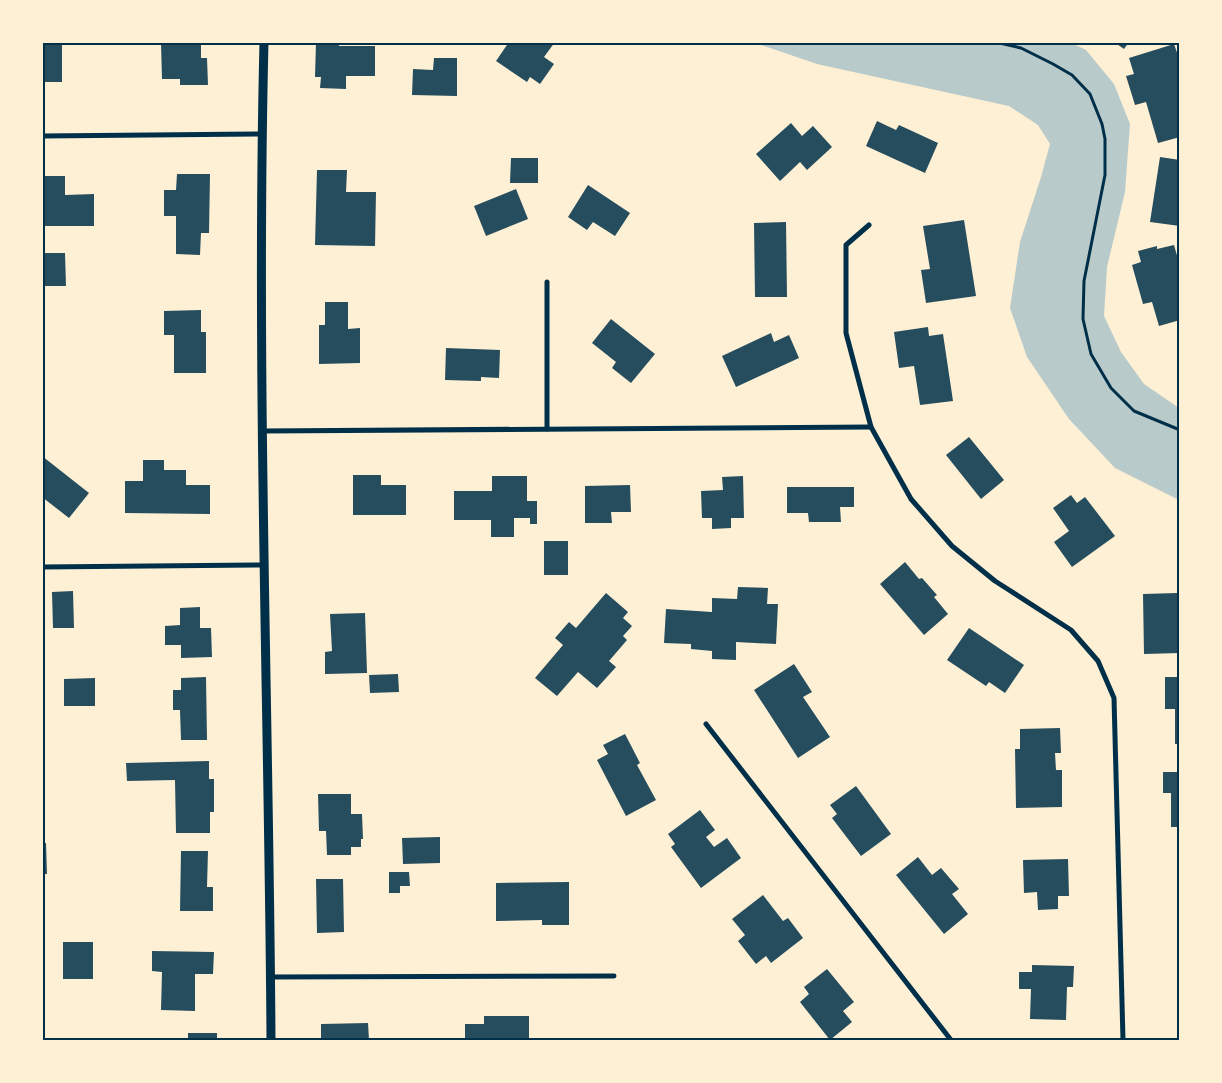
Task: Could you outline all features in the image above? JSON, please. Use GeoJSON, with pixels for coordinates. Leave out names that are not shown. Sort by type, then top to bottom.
{"type":"FeatureCollection","features":[{"type":"Feature","properties":{"kind":"street"},"geometry":{"type":"LineString","coordinates":[[264,42],[262,134],[263,431],[271,1040]]}},
{"type":"Feature","properties":{"kind":"street"},"geometry":{"type":"LineString","coordinates":[[42,136],[262,134]]}},
{"type":"Feature","properties":{"kind":"street"},"geometry":{"type":"LineString","coordinates":[[869,225],[846,245],[846,333],[871,427],[911,499],[952,546],[995,581],[1071,630],[1098,661],[1114,698],[1123,1040]]}},
{"type":"Feature","properties":{"kind":"street"},"geometry":{"type":"LineString","coordinates":[[547,282],[547,429]]}},
{"type":"Feature","properties":{"kind":"street"},"geometry":{"type":"LineString","coordinates":[[263,431],[871,427]]}},
{"type":"Feature","properties":{"kind":"street"},"geometry":{"type":"LineString","coordinates":[[42,567],[265,566]]}},
{"type":"Feature","properties":{"kind":"street"},"geometry":{"type":"LineString","coordinates":[[706,724],[951,1040]]}},
{"type":"Feature","properties":{"kind":"street"},"geometry":{"type":"LineString","coordinates":[[270,977],[614,976]]}},
{"type":"Feature","properties":{"kind":"path"},"geometry":{"type":"LineString","coordinates":[[994,42],[1021,48],[1053,64],[1072,75],[1090,94],[1102,124],[1105,139],[1105,175],[1084,281],[1083,319],[1092,354],[1111,388],[1134,410],[1180,430]]}},
{"type":"Feature","properties":{"kind":"shaded area"},"geometry":{"type":"Polygon","coordinates":[[[1069,42],[1086,50],[1114,84],[1130,124],[1125,192],[1107,267],[1104,316],[1121,352],[1144,384],[1179,408],[1179,500],[1115,468],[1069,419],[1027,357],[1010,308],[1020,242],[1050,144],[1038,125],[1009,106],[817,64],[755,43],[1069,42]]]}},
{"type":"Feature","properties":{"kind":"building"},"geometry":{"type":"Polygon","coordinates":[[[42,42],[62,42],[62,82],[42,82],[42,42]]]}},
{"type":"Feature","properties":{"kind":"building"},"geometry":{"type":"Polygon","coordinates":[[[201,42],[201,58],[207,58],[208,85],[180,85],[180,79],[162,79],[161,43],[201,42]]]}},
{"type":"Feature","properties":{"kind":"building"},"geometry":{"type":"Polygon","coordinates":[[[316,42],[339,42],[339,46],[375,46],[375,76],[346,76],[346,89],[320,88],[321,77],[315,77],[316,42]]]}},
{"type":"Feature","properties":{"kind":"building"},"geometry":{"type":"Polygon","coordinates":[[[509,42],[555,42],[544,57],[554,64],[540,84],[530,77],[527,82],[496,61],[509,42]]]}},
{"type":"Feature","properties":{"kind":"building"},"geometry":{"type":"Polygon","coordinates":[[[1114,42],[1129,42],[1124,49],[1114,42]]]}},
{"type":"Feature","properties":{"kind":"building"},"geometry":{"type":"Polygon","coordinates":[[[1174,44],[1180,61],[1180,137],[1158,143],[1146,102],[1135,105],[1126,76],[1134,74],[1129,58],[1174,44]]]}},
{"type":"Feature","properties":{"kind":"building"},"geometry":{"type":"Polygon","coordinates":[[[434,58],[457,58],[457,96],[412,95],[413,69],[433,70],[434,58]]]}},
{"type":"Feature","properties":{"kind":"building"},"geometry":{"type":"Polygon","coordinates":[[[877,121],[896,130],[899,125],[938,143],[925,173],[866,146],[877,121]]]}},
{"type":"Feature","properties":{"kind":"building"},"geometry":{"type":"Polygon","coordinates":[[[791,123],[802,136],[813,126],[832,147],[807,170],[800,162],[780,181],[756,154],[791,123]]]}},
{"type":"Feature","properties":{"kind":"building"},"geometry":{"type":"Polygon","coordinates":[[[1160,157],[1180,160],[1180,226],[1150,222],[1160,157]]]}},
{"type":"Feature","properties":{"kind":"building"},"geometry":{"type":"Polygon","coordinates":[[[511,158],[538,158],[538,183],[510,183],[511,158]]]}},
{"type":"Feature","properties":{"kind":"building"},"geometry":{"type":"Polygon","coordinates":[[[317,170],[347,170],[346,192],[376,192],[375,246],[315,245],[317,170]]]}},
{"type":"Feature","properties":{"kind":"building"},"geometry":{"type":"Polygon","coordinates":[[[177,174],[210,174],[209,233],[201,233],[200,255],[176,254],[176,216],[164,216],[164,190],[176,190],[177,174]]]}},
{"type":"Feature","properties":{"kind":"building"},"geometry":{"type":"Polygon","coordinates":[[[42,176],[65,176],[65,195],[94,194],[94,226],[42,226],[42,176]]]}},
{"type":"Feature","properties":{"kind":"building"},"geometry":{"type":"Polygon","coordinates":[[[588,185],[630,213],[615,236],[593,222],[587,230],[568,217],[588,185]]]}},
{"type":"Feature","properties":{"kind":"building"},"geometry":{"type":"Polygon","coordinates":[[[516,189],[528,219],[486,236],[474,206],[516,189]]]}},
{"type":"Feature","properties":{"kind":"building"},"geometry":{"type":"Polygon","coordinates":[[[964,220],[976,296],[926,303],[921,270],[930,269],[923,226],[964,220]]]}},
{"type":"Feature","properties":{"kind":"building"},"geometry":{"type":"Polygon","coordinates":[[[786,222],[787,297],[755,297],[754,223],[786,222]]]}},
{"type":"Feature","properties":{"kind":"building"},"geometry":{"type":"Polygon","coordinates":[[[1174,245],[1180,266],[1180,320],[1159,326],[1152,302],[1143,304],[1132,265],[1141,262],[1138,251],[1157,246],[1157,249],[1174,245]]]}},
{"type":"Feature","properties":{"kind":"building"},"geometry":{"type":"Polygon","coordinates":[[[42,253],[65,253],[66,286],[42,286],[42,253]]]}},
{"type":"Feature","properties":{"kind":"building"},"geometry":{"type":"Polygon","coordinates":[[[325,302],[348,302],[348,329],[360,328],[360,363],[319,364],[319,325],[325,325],[325,302]]]}},
{"type":"Feature","properties":{"kind":"building"},"geometry":{"type":"Polygon","coordinates":[[[201,310],[201,332],[206,332],[206,373],[174,373],[174,335],[164,335],[164,311],[201,310]]]}},
{"type":"Feature","properties":{"kind":"building"},"geometry":{"type":"Polygon","coordinates":[[[611,319],[655,354],[631,383],[612,368],[616,362],[592,343],[611,319]]]}},
{"type":"Feature","properties":{"kind":"building"},"geometry":{"type":"Polygon","coordinates":[[[928,327],[929,336],[943,334],[953,401],[920,405],[914,366],[899,368],[894,332],[928,327]]]}},
{"type":"Feature","properties":{"kind":"building"},"geometry":{"type":"Polygon","coordinates":[[[771,333],[774,342],[789,335],[799,358],[736,387],[722,356],[771,333]]]}},
{"type":"Feature","properties":{"kind":"building"},"geometry":{"type":"Polygon","coordinates":[[[446,348],[500,350],[499,378],[481,377],[481,381],[445,380],[446,348]]]}},
{"type":"Feature","properties":{"kind":"building"},"geometry":{"type":"Polygon","coordinates":[[[969,437],[1004,480],[981,499],[946,455],[969,437]]]}},
{"type":"Feature","properties":{"kind":"building"},"geometry":{"type":"Polygon","coordinates":[[[42,456],[89,493],[69,518],[42,497],[42,456]]]}},
{"type":"Feature","properties":{"kind":"building"},"geometry":{"type":"Polygon","coordinates":[[[143,460],[164,460],[164,470],[186,470],[186,485],[210,485],[210,514],[125,513],[125,481],[143,481],[143,460]]]}},
{"type":"Feature","properties":{"kind":"building"},"geometry":{"type":"Polygon","coordinates":[[[353,475],[381,475],[381,485],[406,485],[406,515],[353,515],[353,475]]]}},
{"type":"Feature","properties":{"kind":"building"},"geometry":{"type":"Polygon","coordinates":[[[492,476],[527,476],[527,501],[537,501],[537,524],[530,524],[530,518],[514,518],[514,537],[491,537],[491,520],[454,520],[454,491],[492,491],[492,476]]]}},
{"type":"Feature","properties":{"kind":"building"},"geometry":{"type":"Polygon","coordinates":[[[743,476],[744,518],[731,518],[731,528],[712,529],[712,518],[702,518],[701,491],[723,490],[722,477],[743,476]]]}},
{"type":"Feature","properties":{"kind":"building"},"geometry":{"type":"Polygon","coordinates":[[[630,485],[631,512],[611,512],[612,523],[585,523],[585,486],[630,485]]]}},
{"type":"Feature","properties":{"kind":"building"},"geometry":{"type":"Polygon","coordinates":[[[787,487],[854,487],[854,507],[840,507],[841,522],[809,522],[808,513],[787,513],[787,487]]]}},
{"type":"Feature","properties":{"kind":"building"},"geometry":{"type":"Polygon","coordinates":[[[1071,495],[1077,503],[1085,497],[1115,536],[1072,567],[1054,542],[1069,531],[1053,508],[1071,495]]]}},
{"type":"Feature","properties":{"kind":"building"},"geometry":{"type":"Polygon","coordinates":[[[544,541],[568,541],[568,575],[544,575],[544,541]]]}},
{"type":"Feature","properties":{"kind":"building"},"geometry":{"type":"Polygon","coordinates":[[[905,562],[919,579],[922,578],[937,595],[934,597],[948,614],[924,635],[880,584],[905,562]]]}},
{"type":"Feature","properties":{"kind":"building"},"geometry":{"type":"Polygon","coordinates":[[[738,587],[768,588],[767,604],[778,604],[776,644],[736,642],[736,660],[712,659],[712,651],[691,649],[691,644],[664,643],[666,609],[712,612],[712,598],[737,599],[738,587]]]}},
{"type":"Feature","properties":{"kind":"building"},"geometry":{"type":"Polygon","coordinates":[[[73,591],[74,628],[53,628],[52,592],[73,591]]]}},
{"type":"Feature","properties":{"kind":"building"},"geometry":{"type":"Polygon","coordinates":[[[606,593],[628,612],[623,618],[632,626],[623,636],[627,640],[609,661],[616,667],[597,688],[578,672],[557,696],[535,678],[563,645],[555,638],[569,622],[576,628],[606,593]]]}},
{"type":"Feature","properties":{"kind":"building"},"geometry":{"type":"Polygon","coordinates":[[[1177,593],[1177,605],[1180,605],[1180,653],[1144,654],[1143,594],[1177,593]]]}},
{"type":"Feature","properties":{"kind":"building"},"geometry":{"type":"Polygon","coordinates":[[[200,607],[200,628],[211,628],[212,657],[181,658],[181,645],[165,645],[165,626],[180,625],[180,608],[200,607]]]}},
{"type":"Feature","properties":{"kind":"building"},"geometry":{"type":"Polygon","coordinates":[[[365,613],[367,673],[325,674],[325,652],[332,651],[330,614],[365,613]]]}},
{"type":"Feature","properties":{"kind":"building"},"geometry":{"type":"Polygon","coordinates":[[[969,628],[1024,665],[1005,693],[989,682],[986,686],[947,660],[969,628]]]}},
{"type":"Feature","properties":{"kind":"building"},"geometry":{"type":"Polygon","coordinates":[[[794,664],[812,692],[803,697],[830,737],[798,758],[754,690],[794,664]]]}},
{"type":"Feature","properties":{"kind":"building"},"geometry":{"type":"Polygon","coordinates":[[[398,674],[399,692],[370,693],[369,675],[398,674]]]}},
{"type":"Feature","properties":{"kind":"building"},"geometry":{"type":"Polygon","coordinates":[[[206,677],[207,740],[181,740],[180,710],[173,710],[173,690],[181,690],[181,678],[206,677]]]}},
{"type":"Feature","properties":{"kind":"building"},"geometry":{"type":"Polygon","coordinates":[[[1165,677],[1180,677],[1180,744],[1175,744],[1175,709],[1165,709],[1165,677]]]}},
{"type":"Feature","properties":{"kind":"building"},"geometry":{"type":"Polygon","coordinates":[[[95,678],[95,706],[64,706],[64,679],[95,678]]]}},
{"type":"Feature","properties":{"kind":"building"},"geometry":{"type":"Polygon","coordinates":[[[1060,728],[1061,753],[1055,753],[1056,770],[1062,770],[1062,807],[1016,808],[1015,749],[1020,749],[1020,729],[1060,728]]]}},
{"type":"Feature","properties":{"kind":"building"},"geometry":{"type":"Polygon","coordinates":[[[625,734],[640,763],[637,765],[656,800],[626,816],[597,760],[608,754],[603,745],[625,734]]]}},
{"type":"Feature","properties":{"kind":"building"},"geometry":{"type":"Polygon","coordinates":[[[209,761],[209,779],[214,779],[214,812],[210,812],[210,833],[176,833],[175,780],[127,781],[126,763],[209,761]]]}},
{"type":"Feature","properties":{"kind":"building"},"geometry":{"type":"Polygon","coordinates":[[[1163,772],[1180,772],[1180,827],[1171,827],[1171,793],[1163,793],[1163,772]]]}},
{"type":"Feature","properties":{"kind":"building"},"geometry":{"type":"Polygon","coordinates":[[[856,786],[891,834],[861,856],[832,818],[837,814],[830,805],[856,786]]]}},
{"type":"Feature","properties":{"kind":"building"},"geometry":{"type":"Polygon","coordinates":[[[318,794],[351,794],[351,814],[362,814],[363,839],[361,839],[361,847],[351,847],[351,855],[327,855],[326,831],[319,831],[318,794]]]}},
{"type":"Feature","properties":{"kind":"building"},"geometry":{"type":"Polygon","coordinates":[[[700,810],[715,830],[706,837],[714,847],[727,838],[741,858],[701,888],[671,847],[675,844],[668,834],[700,810]]]}},
{"type":"Feature","properties":{"kind":"building"},"geometry":{"type":"Polygon","coordinates":[[[440,837],[440,863],[403,864],[402,838],[440,837]]]}},
{"type":"Feature","properties":{"kind":"building"},"geometry":{"type":"Polygon","coordinates":[[[42,843],[46,843],[47,874],[42,874],[42,843]]]}},
{"type":"Feature","properties":{"kind":"building"},"geometry":{"type":"Polygon","coordinates":[[[181,851],[208,851],[207,887],[213,887],[213,911],[180,911],[181,851]]]}},
{"type":"Feature","properties":{"kind":"building"},"geometry":{"type":"Polygon","coordinates":[[[918,857],[932,875],[941,868],[959,889],[952,894],[968,914],[944,934],[896,875],[918,857]]]}},
{"type":"Feature","properties":{"kind":"building"},"geometry":{"type":"Polygon","coordinates":[[[1068,859],[1069,896],[1058,896],[1058,909],[1038,910],[1037,892],[1024,893],[1023,860],[1068,859]]]}},
{"type":"Feature","properties":{"kind":"building"},"geometry":{"type":"Polygon","coordinates":[[[389,872],[409,872],[410,886],[400,886],[400,893],[389,893],[389,872]]]}},
{"type":"Feature","properties":{"kind":"building"},"geometry":{"type":"Polygon","coordinates":[[[316,879],[343,879],[344,932],[317,933],[316,879]]]}},
{"type":"Feature","properties":{"kind":"building"},"geometry":{"type":"Polygon","coordinates":[[[569,882],[569,925],[542,925],[542,920],[496,921],[496,883],[569,882]]]}},
{"type":"Feature","properties":{"kind":"building"},"geometry":{"type":"Polygon","coordinates":[[[763,895],[783,921],[788,918],[803,938],[771,963],[766,956],[756,964],[738,941],[745,935],[732,919],[763,895]]]}},
{"type":"Feature","properties":{"kind":"building"},"geometry":{"type":"Polygon","coordinates":[[[63,942],[93,942],[93,979],[63,979],[63,942]]]}},
{"type":"Feature","properties":{"kind":"building"},"geometry":{"type":"Polygon","coordinates":[[[152,951],[214,952],[213,974],[195,974],[195,1011],[161,1010],[162,972],[152,971],[152,951]]]}},
{"type":"Feature","properties":{"kind":"building"},"geometry":{"type":"Polygon","coordinates":[[[1032,965],[1074,966],[1073,987],[1067,987],[1066,1020],[1030,1019],[1031,989],[1019,989],[1019,972],[1032,972],[1032,965]]]}},
{"type":"Feature","properties":{"kind":"building"},"geometry":{"type":"Polygon","coordinates":[[[827,969],[854,1002],[843,1011],[852,1022],[830,1040],[800,1002],[809,994],[804,987],[827,969]]]}},
{"type":"Feature","properties":{"kind":"building"},"geometry":{"type":"Polygon","coordinates":[[[484,1016],[529,1016],[529,1040],[465,1040],[465,1024],[484,1024],[484,1016]]]}},
{"type":"Feature","properties":{"kind":"building"},"geometry":{"type":"Polygon","coordinates":[[[368,1023],[369,1040],[321,1040],[321,1024],[368,1023]]]}},
{"type":"Feature","properties":{"kind":"building"},"geometry":{"type":"Polygon","coordinates":[[[188,1033],[217,1033],[217,1040],[188,1040],[188,1033]]]}}]}
